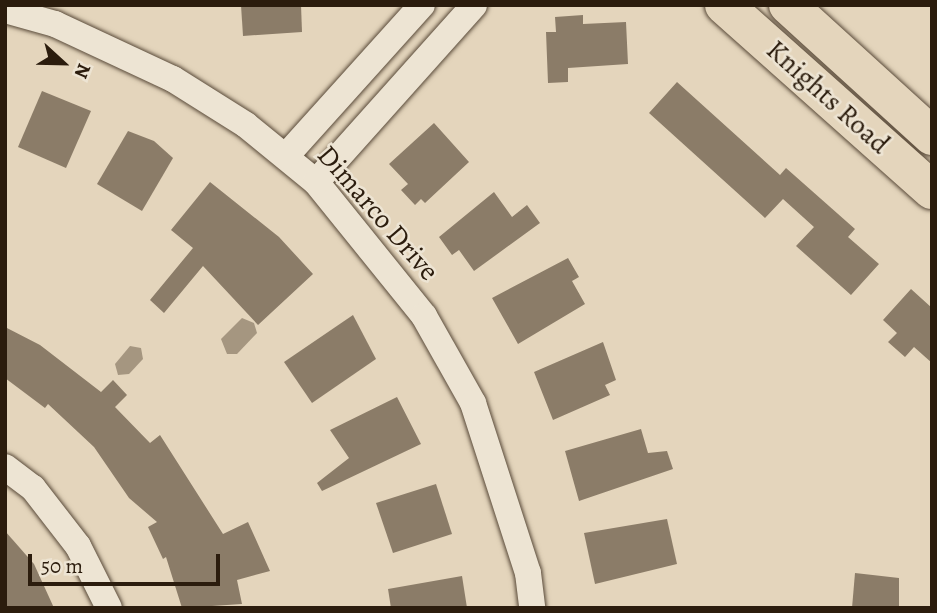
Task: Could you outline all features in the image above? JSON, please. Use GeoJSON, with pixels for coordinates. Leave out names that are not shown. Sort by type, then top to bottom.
{"type":"FeatureCollection","features":[{"type":"Feature","properties":{"kind":"main road","name":"Knights Road"},"geometry":{"type":"LineString","coordinates":[[724,5],[932,190]]}},
{"type":"Feature","properties":{"kind":"main road","name":"Knights Road"},"geometry":{"type":"LineString","coordinates":[[788,5],[932,135]]}},
{"type":"Feature","properties":{"kind":"street"},"geometry":{"type":"LineString","coordinates":[[286,156],[422,5]]}},
{"type":"Feature","properties":{"kind":"street"},"geometry":{"type":"LineString","coordinates":[[316,182],[474,5]]}},
{"type":"Feature","properties":{"kind":"street","name":"Dimarco Drive"},"geometry":{"type":"LineString","coordinates":[[5,10],[55,24],[173,79],[286,156],[316,182],[425,316],[473,403],[521,548],[532,608]]}},
{"type":"Feature","properties":{"kind":"street"},"geometry":{"type":"LineString","coordinates":[[5,467],[33,488],[78,546],[109,608]]}},
{"type":"Feature","properties":{"kind":"shaded area"},"geometry":{"type":"Polygon","coordinates":[[[242,318],[254,323],[257,333],[237,354],[227,354],[221,339],[242,318]]]}},
{"type":"Feature","properties":{"kind":"shaded area"},"geometry":{"type":"Polygon","coordinates":[[[130,346],[141,348],[143,359],[129,374],[118,375],[115,364],[130,346]]]}},
{"type":"Feature","properties":{"kind":"building"},"geometry":{"type":"Polygon","coordinates":[[[241,5],[301,5],[302,32],[243,36],[241,5]]]}},
{"type":"Feature","properties":{"kind":"building"},"geometry":{"type":"Polygon","coordinates":[[[583,15],[583,24],[626,22],[628,64],[568,68],[568,82],[548,83],[546,32],[556,32],[555,17],[583,15]]]}},
{"type":"Feature","properties":{"kind":"building"},"geometry":{"type":"Polygon","coordinates":[[[677,82],[780,175],[786,168],[855,229],[848,237],[879,264],[851,295],[796,246],[814,227],[783,199],[765,218],[649,113],[677,82]]]}},
{"type":"Feature","properties":{"kind":"building"},"geometry":{"type":"Polygon","coordinates":[[[42,91],[91,111],[66,168],[18,147],[42,91]]]}},
{"type":"Feature","properties":{"kind":"building"},"geometry":{"type":"Polygon","coordinates":[[[434,123],[469,162],[425,203],[421,199],[415,205],[401,190],[408,184],[389,164],[434,123]]]}},
{"type":"Feature","properties":{"kind":"building"},"geometry":{"type":"Polygon","coordinates":[[[128,131],[154,141],[173,158],[142,211],[97,184],[128,131]]]}},
{"type":"Feature","properties":{"kind":"building"},"geometry":{"type":"Polygon","coordinates":[[[210,182],[279,237],[313,274],[258,325],[203,266],[164,313],[150,300],[193,248],[171,230],[210,182]]]}},
{"type":"Feature","properties":{"kind":"building"},"geometry":{"type":"Polygon","coordinates":[[[494,192],[512,217],[527,205],[540,223],[474,271],[459,250],[452,255],[439,237],[494,192]]]}},
{"type":"Feature","properties":{"kind":"building"},"geometry":{"type":"Polygon","coordinates":[[[568,258],[579,277],[572,281],[585,304],[518,344],[492,298],[568,258]]]}},
{"type":"Feature","properties":{"kind":"building"},"geometry":{"type":"Polygon","coordinates":[[[911,289],[932,308],[932,363],[914,347],[905,357],[888,342],[897,333],[883,320],[911,289]]]}},
{"type":"Feature","properties":{"kind":"building"},"geometry":{"type":"Polygon","coordinates":[[[353,315],[376,359],[312,403],[284,362],[353,315]]]}},
{"type":"Feature","properties":{"kind":"building"},"geometry":{"type":"Polygon","coordinates":[[[5,327],[40,345],[101,392],[113,380],[127,395],[115,407],[150,443],[160,435],[223,534],[248,522],[270,571],[237,580],[242,604],[182,608],[166,557],[163,559],[148,527],[157,522],[129,498],[94,447],[48,404],[45,408],[5,378],[5,327]]]}},
{"type":"Feature","properties":{"kind":"building"},"geometry":{"type":"Polygon","coordinates":[[[603,342],[616,380],[605,385],[610,395],[553,420],[534,372],[603,342]]]}},
{"type":"Feature","properties":{"kind":"building"},"geometry":{"type":"Polygon","coordinates":[[[397,397],[421,444],[322,491],[317,483],[349,458],[330,430],[397,397]]]}},
{"type":"Feature","properties":{"kind":"building"},"geometry":{"type":"Polygon","coordinates":[[[641,429],[648,453],[667,451],[673,469],[579,501],[565,451],[641,429]]]}},
{"type":"Feature","properties":{"kind":"building"},"geometry":{"type":"Polygon","coordinates":[[[436,484],[452,534],[393,553],[376,503],[436,484]]]}},
{"type":"Feature","properties":{"kind":"building"},"geometry":{"type":"Polygon","coordinates":[[[667,519],[677,564],[595,584],[584,533],[667,519]]]}},
{"type":"Feature","properties":{"kind":"building"},"geometry":{"type":"Polygon","coordinates":[[[5,531],[34,564],[54,608],[5,608],[5,531]]]}},
{"type":"Feature","properties":{"kind":"building"},"geometry":{"type":"Polygon","coordinates":[[[855,573],[899,578],[899,608],[852,608],[855,573]]]}},
{"type":"Feature","properties":{"kind":"building"},"geometry":{"type":"Polygon","coordinates":[[[462,576],[467,608],[391,608],[388,589],[462,576]]]}}]}
